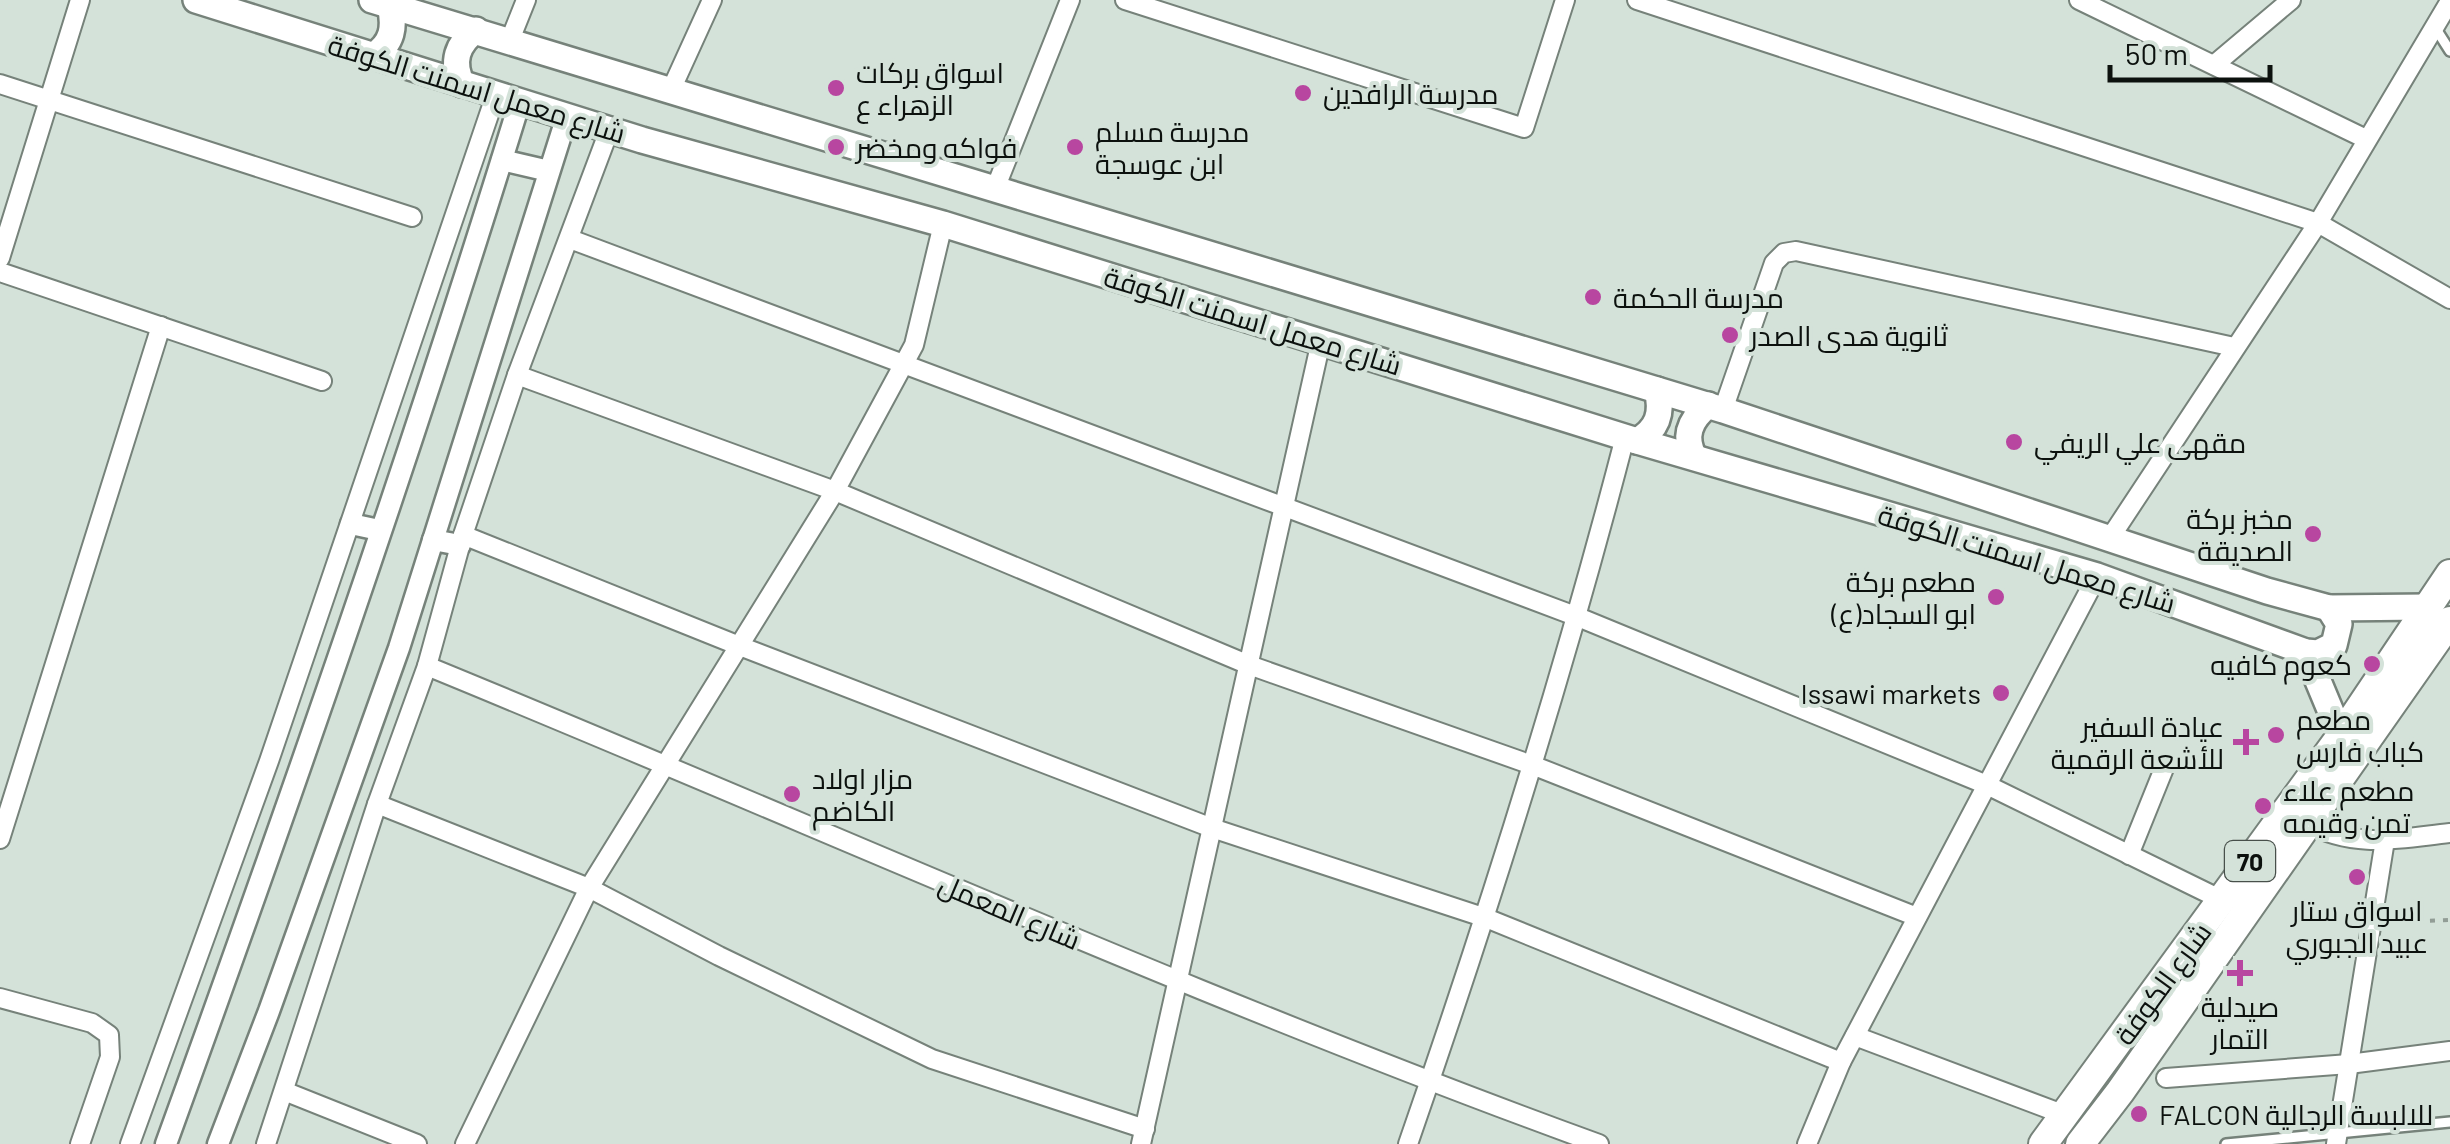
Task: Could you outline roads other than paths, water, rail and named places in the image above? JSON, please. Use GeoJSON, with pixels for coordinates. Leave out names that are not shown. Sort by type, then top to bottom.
{"type":"FeatureCollection","features":[{"type":"Feature","properties":{"kind":"highway","name":"شارع الكوفة"},"geometry":{"type":"LineString","coordinates":[[2088,1142],[2306,823],[2439,614],[2450,574]]}},
{"type":"Feature","properties":{"kind":"highway","name":"شارع الكوفة"},"geometry":{"type":"LineString","coordinates":[[2042,1144],[2341,736],[2439,614]]}},
{"type":"Feature","properties":{"kind":"main road","name":"شارع معمل اسمنت الكوفة"},"geometry":{"type":"LineString","coordinates":[[196,0],[567,116],[944,224],[1631,439],[2097,576],[2306,652]]}},
{"type":"Feature","properties":{"kind":"main road","name":"شارع معمل اسمنت الكوفة"},"geometry":{"type":"LineString","coordinates":[[381,3],[1716,408],[2267,591],[2328,608],[2439,614]]}},
{"type":"Feature","properties":{"kind":"main road"},"geometry":{"type":"LineString","coordinates":[[373,56],[384,48],[393,30],[381,3]]}},
{"type":"Feature","properties":{"kind":"main road"},"geometry":{"type":"LineString","coordinates":[[462,84],[457,55],[476,30]]}},
{"type":"Feature","properties":{"kind":"main road"},"geometry":{"type":"LineString","coordinates":[[1631,439],[1656,424],[1660,403],[1657,390]]}},
{"type":"Feature","properties":{"kind":"main road"},"geometry":{"type":"LineString","coordinates":[[1694,457],[1688,432],[1692,422],[1716,408]]}},
{"type":"Feature","properties":{"kind":"main road"},"geometry":{"type":"LineString","coordinates":[[2328,608],[2338,624],[2334,645],[2318,653],[2306,652],[2341,736]]}},
{"type":"Feature","properties":{"kind":"street"},"geometry":{"type":"LineString","coordinates":[[0,258],[80,0]]}},
{"type":"Feature","properties":{"kind":"street"},"geometry":{"type":"LineString","coordinates":[[510,40],[526,0]]}},
{"type":"Feature","properties":{"kind":"street"},"geometry":{"type":"LineString","coordinates":[[671,90],[712,0]]}},
{"type":"Feature","properties":{"kind":"street"},"geometry":{"type":"LineString","coordinates":[[995,189],[1070,0]]}},
{"type":"Feature","properties":{"kind":"street"},"geometry":{"type":"LineString","coordinates":[[1125,0],[1524,128],[1564,0]]}},
{"type":"Feature","properties":{"kind":"street"},"geometry":{"type":"LineString","coordinates":[[1637,0],[2318,223],[2449,295]]}},
{"type":"Feature","properties":{"kind":"street"},"geometry":{"type":"LineString","coordinates":[[2079,0],[2366,139]]}},
{"type":"Feature","properties":{"kind":"street"},"geometry":{"type":"LineString","coordinates":[[2214,65],[2291,0]]}},
{"type":"Feature","properties":{"kind":"street"},"geometry":{"type":"LineString","coordinates":[[2110,538],[2318,223],[2450,1]]}},
{"type":"Feature","properties":{"kind":"street"},"geometry":{"type":"LineString","coordinates":[[0,84],[412,217]]}},
{"type":"Feature","properties":{"kind":"street"},"geometry":{"type":"LineString","coordinates":[[166,1144],[244,929],[502,160],[508,98]]}},
{"type":"Feature","properties":{"kind":"street"},"geometry":{"type":"LineString","coordinates":[[130,1144],[508,98]]}},
{"type":"Feature","properties":{"kind":"street"},"geometry":{"type":"LineString","coordinates":[[218,1144],[392,666],[567,116]]}},
{"type":"Feature","properties":{"kind":"street"},"geometry":{"type":"LineString","coordinates":[[266,1144],[377,804],[427,666],[461,540],[517,375],[610,128]]}},
{"type":"Feature","properties":{"kind":"street"},"geometry":{"type":"LineString","coordinates":[[502,160],[550,172]]}},
{"type":"Feature","properties":{"kind":"street"},"geometry":{"type":"LineString","coordinates":[[465,1144],[590,888],[835,491],[914,346],[944,224]]}},
{"type":"Feature","properties":{"kind":"street"},"geometry":{"type":"LineString","coordinates":[[570,238],[1578,617],[1987,785],[2222,900]]}},
{"type":"Feature","properties":{"kind":"street"},"geometry":{"type":"LineString","coordinates":[[1716,408],[1774,264],[1784,253],[1796,251],[2234,348]]}},
{"type":"Feature","properties":{"kind":"street"},"geometry":{"type":"LineString","coordinates":[[0,272],[322,382]]}},
{"type":"Feature","properties":{"kind":"street"},"geometry":{"type":"LineString","coordinates":[[0,839],[161,326]]}},
{"type":"Feature","properties":{"kind":"street"},"geometry":{"type":"LineString","coordinates":[[377,804],[590,888],[932,1060],[1143,1136],[1321,341]]}},
{"type":"Feature","properties":{"kind":"street"},"geometry":{"type":"LineString","coordinates":[[517,375],[835,491],[1248,665],[1532,765],[1917,917]]}},
{"type":"Feature","properties":{"kind":"street"},"geometry":{"type":"LineString","coordinates":[[1408,1144],[1486,918],[1631,439]]}},
{"type":"Feature","properties":{"kind":"street"},"geometry":{"type":"LineString","coordinates":[[351,524],[379,530]]}},
{"type":"Feature","properties":{"kind":"street"},"geometry":{"type":"LineString","coordinates":[[433,540],[461,540],[1212,828],[1486,918],[1841,1062]]}},
{"type":"Feature","properties":{"kind":"street"},"geometry":{"type":"LineString","coordinates":[[1807,1144],[1841,1062],[2097,576]]}},
{"type":"Feature","properties":{"kind":"street","name":"شارع المعمل"},"geometry":{"type":"LineString","coordinates":[[427,666],[1177,982],[1598,1144]]}},
{"type":"Feature","properties":{"kind":"street"},"geometry":{"type":"LineString","coordinates":[[2129,854],[2165,766]]}},
{"type":"Feature","properties":{"kind":"street"},"geometry":{"type":"LineString","coordinates":[[2306,823],[2330,836],[2347,839],[2385,840],[2450,833]]}},
{"type":"Feature","properties":{"kind":"street"},"geometry":{"type":"LineString","coordinates":[[2337,1139],[2385,840]]}},
{"type":"Feature","properties":{"kind":"street"},"geometry":{"type":"LineString","coordinates":[[0,998],[92,1024],[109,1035],[110,1057],[80,1144]]}},
{"type":"Feature","properties":{"kind":"street"},"geometry":{"type":"LineString","coordinates":[[1855,1036],[2065,1115]]}},
{"type":"Feature","properties":{"kind":"street"},"geometry":{"type":"LineString","coordinates":[[2166,1078],[2349,1064],[2450,1051]]}},
{"type":"Feature","properties":{"kind":"street"},"geometry":{"type":"LineString","coordinates":[[284,1091],[417,1144]]}},
{"type":"Feature","properties":{"kind":"lane"},"geometry":{"type":"LineString","coordinates":[[2434,27],[2450,51]]}},
{"type":"Feature","properties":{"kind":"lane"},"geometry":{"type":"LineString","coordinates":[[2226,1144],[2337,1139],[2450,1122]]}},
{"type":"Feature","properties":{"kind":"place","name":"اسواق بركات الزهراء ع"},"geometry":{"type":"Point","coordinates":[836,88]}},
{"type":"Feature","properties":{"kind":"place","name":"مدرسة الرافدين"},"geometry":{"type":"Point","coordinates":[1303,93]}},
{"type":"Feature","properties":{"kind":"place","name":"فواكه ومخضر"},"geometry":{"type":"Point","coordinates":[836,147]}},
{"type":"Feature","properties":{"kind":"place","name":"مدرسة مسلم ابن عوسجة"},"geometry":{"type":"Point","coordinates":[1075,147]}},
{"type":"Feature","properties":{"kind":"place","name":"مدرسة الحكمة"},"geometry":{"type":"Point","coordinates":[1593,297]}},
{"type":"Feature","properties":{"kind":"place","name":"ثانوية هدى الصدر"},"geometry":{"type":"Point","coordinates":[1730,335]}},
{"type":"Feature","properties":{"kind":"place","name":"مقهى علي الريفي"},"geometry":{"type":"Point","coordinates":[2014,442]}},
{"type":"Feature","properties":{"kind":"place","name":"مخبز بركة الصديقة"},"geometry":{"type":"Point","coordinates":[2313,534]}},
{"type":"Feature","properties":{"kind":"place","name":"مطعم بركة ابو السجاد(ع)"},"geometry":{"type":"Point","coordinates":[1996,597]}},
{"type":"Feature","properties":{"kind":"place","name":"كعوم كافيه"},"geometry":{"type":"Point","coordinates":[2372,664]}},
{"type":"Feature","properties":{"kind":"place","name":"Issawi markets"},"geometry":{"type":"Point","coordinates":[2001,693]}},
{"type":"Feature","properties":{"kind":"place","name":"مطعم كباب فارس"},"geometry":{"type":"Point","coordinates":[2276,735]}},
{"type":"Feature","properties":{"kind":"place","name":"عيادة السفير للأشعة الرقمية"},"geometry":{"type":"Point","coordinates":[2246,742]}},
{"type":"Feature","properties":{"kind":"place","name":"مزار اولاد الكاضم"},"geometry":{"type":"Point","coordinates":[792,794]}},
{"type":"Feature","properties":{"kind":"place","name":"مطعم علاء تمن وقيمه"},"geometry":{"type":"Point","coordinates":[2263,806]}},
{"type":"Feature","properties":{"kind":"place","name":"اسواق ستار عبيد الجبوري"},"geometry":{"type":"Point","coordinates":[2357,877]}},
{"type":"Feature","properties":{"kind":"place","name":"صيدلية التمار"},"geometry":{"type":"Point","coordinates":[2240,973]}},
{"type":"Feature","properties":{"kind":"place","name":"FALCON للالبسة الرجالية"},"geometry":{"type":"Point","coordinates":[2139,1114]}}]}
